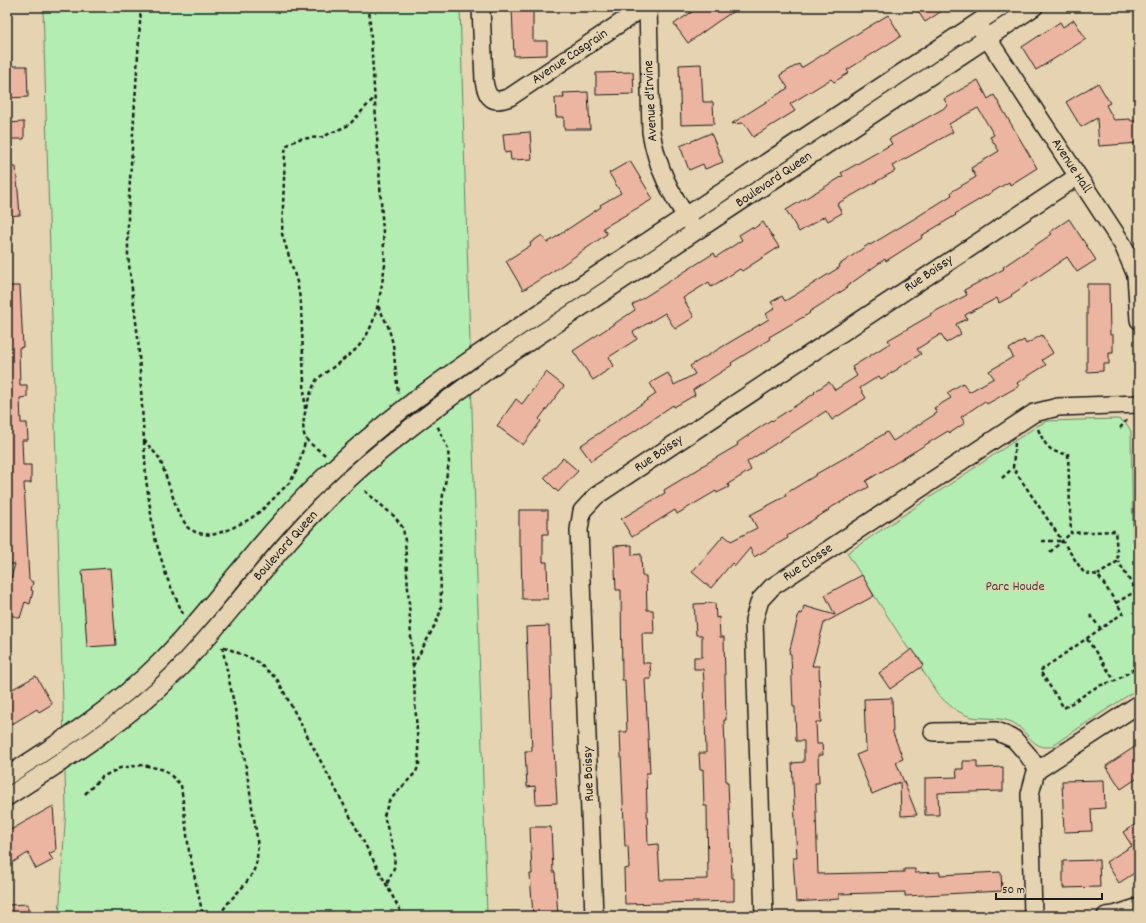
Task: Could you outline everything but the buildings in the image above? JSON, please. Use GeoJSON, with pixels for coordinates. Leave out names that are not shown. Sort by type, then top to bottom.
{"type":"FeatureCollection","features":[{"type":"Feature","properties":{"kind":"street","name":"Avenue Casgrain"},"geometry":{"type":"LineString","coordinates":[[481,7],[484,81],[486,92],[494,100],[501,101],[510,97],[644,7]]}},
{"type":"Feature","properties":{"kind":"street","name":"Avenue d'Irvine"},"geometry":{"type":"LineString","coordinates":[[648,7],[651,132],[654,152],[662,175],[696,231]]}},
{"type":"Feature","properties":{"kind":"street","name":"Boulevard Queen"},"geometry":{"type":"LineString","coordinates":[[7,776],[93,718],[160,662],[195,624],[249,558],[323,478],[385,423],[465,363],[502,338],[1001,7]]}},
{"type":"Feature","properties":{"kind":"street","name":"Boulevard Queen"},"geometry":{"type":"LineString","coordinates":[[7,797],[72,755],[141,703],[174,673],[209,636],[282,547],[330,496],[426,414],[513,353],[1034,7]]}},
{"type":"Feature","properties":{"kind":"street","name":"Avenue Hall"},"geometry":{"type":"LineString","coordinates":[[977,22],[1123,245],[1136,276],[1139,320]]}},
{"type":"Feature","properties":{"kind":"street","name":"Rue Boissy"},"geometry":{"type":"LineString","coordinates":[[594,916],[579,530],[582,511],[596,496],[1078,176]]}},
{"type":"Feature","properties":{"kind":"street"},"geometry":{"type":"LineString","coordinates":[[502,338],[513,353]]}},
{"type":"Feature","properties":{"kind":"street","name":"Rue Closse"},"geometry":{"type":"LineString","coordinates":[[764,916],[754,620],[760,600],[772,587],[1034,413],[1058,407],[1139,404]]}},
{"type":"Feature","properties":{"kind":"street"},"geometry":{"type":"LineString","coordinates":[[1033,916],[1030,794],[1035,775],[1038,770],[1139,704]]}},
{"type":"Feature","properties":{"kind":"street"},"geometry":{"type":"LineString","coordinates":[[933,732],[996,730],[1014,739],[1028,755],[1038,770]]}},
{"type":"Feature","properties":{"kind":"street"},"geometry":{"type":"LineString","coordinates":[[62,740],[72,755]]}},
{"type":"Feature","properties":{"kind":"street"},"geometry":{"type":"LineString","coordinates":[[1106,916],[1139,907]]}},
{"type":"Feature","properties":{"kind":"path"},"geometry":{"type":"LineString","coordinates":[[141,7],[128,212],[128,256],[138,338],[146,479],[154,535],[167,578],[183,614]]}},
{"type":"Feature","properties":{"kind":"path"},"geometry":{"type":"LineString","coordinates":[[328,458],[306,439],[303,432],[305,415],[313,386],[317,380],[355,350],[365,336],[378,306],[385,265],[369,7]]}},
{"type":"Feature","properties":{"kind":"path"},"geometry":{"type":"LineString","coordinates":[[305,415],[301,304],[297,282],[282,234],[286,146],[298,139],[322,137],[349,125],[375,98]]}},
{"type":"Feature","properties":{"kind":"path"},"geometry":{"type":"LineString","coordinates":[[378,306],[388,326],[393,344],[398,397]]}},
{"type":"Feature","properties":{"kind":"path"},"geometry":{"type":"LineString","coordinates":[[413,666],[436,623],[441,610],[440,529],[443,494],[449,464],[448,449],[435,420]]}},
{"type":"Feature","properties":{"kind":"path"},"geometry":{"type":"LineString","coordinates":[[1120,428],[1125,422]]}},
{"type":"Feature","properties":{"kind":"path"},"geometry":{"type":"LineString","coordinates":[[1037,426],[1045,445],[1059,453],[1068,454],[1071,533]]}},
{"type":"Feature","properties":{"kind":"path"},"geometry":{"type":"LineString","coordinates":[[1016,438],[1013,468],[1084,573],[1098,575],[1118,561]]}},
{"type":"Feature","properties":{"kind":"path"},"geometry":{"type":"LineString","coordinates":[[144,440],[160,459],[178,512],[188,528],[197,533],[212,534],[228,530],[250,519],[262,510],[290,482],[297,470],[306,439]]}},
{"type":"Feature","properties":{"kind":"path"},"geometry":{"type":"LineString","coordinates":[[1002,478],[1013,468]]}},
{"type":"Feature","properties":{"kind":"path"},"geometry":{"type":"LineString","coordinates":[[365,491],[395,517],[402,528],[405,541],[419,764],[416,772],[389,801],[384,816],[395,855],[394,868],[386,885]]}},
{"type":"Feature","properties":{"kind":"path"},"geometry":{"type":"LineString","coordinates":[[1050,552],[1071,533],[1115,531],[1118,561],[1136,591]]}},
{"type":"Feature","properties":{"kind":"path"},"geometry":{"type":"LineString","coordinates":[[1042,541],[1062,541]]}},
{"type":"Feature","properties":{"kind":"path"},"geometry":{"type":"LineString","coordinates":[[1098,575],[1123,613],[1040,671],[1064,708],[1098,686],[1115,681],[1139,666]]}},
{"type":"Feature","properties":{"kind":"path"},"geometry":{"type":"LineString","coordinates":[[1116,603],[1139,588]]}},
{"type":"Feature","properties":{"kind":"path"},"geometry":{"type":"LineString","coordinates":[[1090,615],[1101,629]]}},
{"type":"Feature","properties":{"kind":"path"},"geometry":{"type":"LineString","coordinates":[[1086,639],[1115,681]]}},
{"type":"Feature","properties":{"kind":"path"},"geometry":{"type":"LineString","coordinates":[[220,916],[223,909],[249,879],[256,864],[257,846],[248,776],[222,646],[255,660],[277,679],[403,916]]}},
{"type":"Feature","properties":{"kind":"path"},"geometry":{"type":"LineString","coordinates":[[85,794],[102,777],[120,768],[143,765],[165,770],[181,785],[189,851],[203,916]]}},
{"type":"Feature","properties":{"kind":"green space"},"geometry":{"type":"Polygon","coordinates":[[[43,7],[460,7],[487,916],[59,916],[66,808],[43,7]]]}},
{"type":"Feature","properties":{"kind":"green space","name":"Parc Houde"},"geometry":{"type":"Polygon","coordinates":[[[1117,419],[1126,424],[1131,432],[1133,540],[1139,558],[1139,688],[1050,747],[1041,746],[1036,744],[1012,722],[1007,720],[972,717],[957,711],[945,701],[937,693],[847,553],[1037,426],[1047,421],[1117,419]]]}}]}
